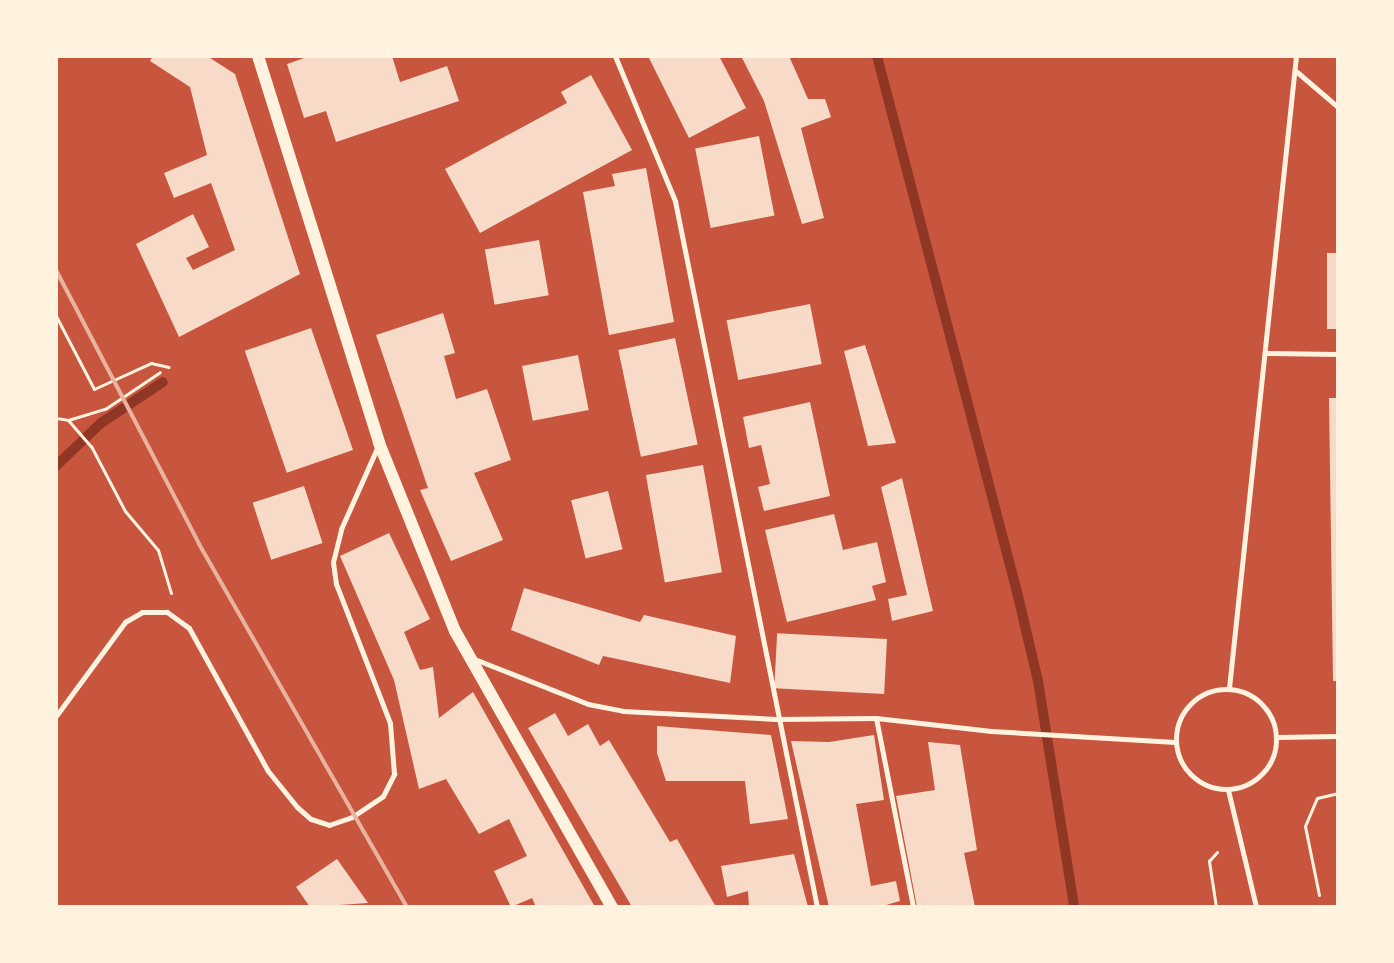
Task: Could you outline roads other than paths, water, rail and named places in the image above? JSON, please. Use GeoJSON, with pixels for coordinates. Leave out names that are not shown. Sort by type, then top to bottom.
{"type":"FeatureCollection","features":[{"type":"Feature","properties":{"kind":"main road"},"geometry":{"type":"LineString","coordinates":[[258,56],[379,443],[467,657],[612,907]]}},
{"type":"Feature","properties":{"kind":"street"},"geometry":{"type":"LineString","coordinates":[[615,56],[675,201],[776,719],[817,907]]}},
{"type":"Feature","properties":{"kind":"street"},"geometry":{"type":"LineString","coordinates":[[1229,688],[1296,72],[1296,56]]}},
{"type":"Feature","properties":{"kind":"street"},"geometry":{"type":"LineString","coordinates":[[1296,72],[1338,107]]}},
{"type":"Feature","properties":{"kind":"street"},"geometry":{"type":"LineString","coordinates":[[1266,354],[1338,354]]}},
{"type":"Feature","properties":{"kind":"street"},"geometry":{"type":"LineString","coordinates":[[56,716],[125,622],[152,610],[183,621],[268,771],[297,806],[311,819],[329,825],[352,818],[383,796],[394,774],[390,723],[336,584],[333,562],[341,529],[379,443]]}},
{"type":"Feature","properties":{"kind":"street"},"geometry":{"type":"LineString","coordinates":[[467,657],[496,664],[588,704],[623,711],[776,719],[876,718],[991,731],[1175,742]]}},
{"type":"Feature","properties":{"kind":"street"},"geometry":{"type":"LineString","coordinates":[[1229,688],[1259,700],[1273,720],[1276,737],[1267,768],[1255,781],[1228,790],[1194,778],[1182,765],[1175,742],[1177,725],[1194,700],[1209,691],[1229,688]]}},
{"type":"Feature","properties":{"kind":"street"},"geometry":{"type":"LineString","coordinates":[[876,718],[913,907]]}},
{"type":"Feature","properties":{"kind":"street"},"geometry":{"type":"LineString","coordinates":[[1276,737],[1338,736]]}},
{"type":"Feature","properties":{"kind":"street"},"geometry":{"type":"LineString","coordinates":[[1228,790],[1256,907]]}},
{"type":"Feature","properties":{"kind":"waterway"},"geometry":{"type":"LineString","coordinates":[[877,56],[1017,592],[1038,681],[1074,907]]}},
{"type":"Feature","properties":{"kind":"waterway"},"geometry":{"type":"LineString","coordinates":[[56,466],[101,423],[163,382]]}},
{"type":"Feature","properties":{"kind":"railway"},"geometry":{"type":"LineString","coordinates":[[56,270],[199,544],[407,907]]}}]}
